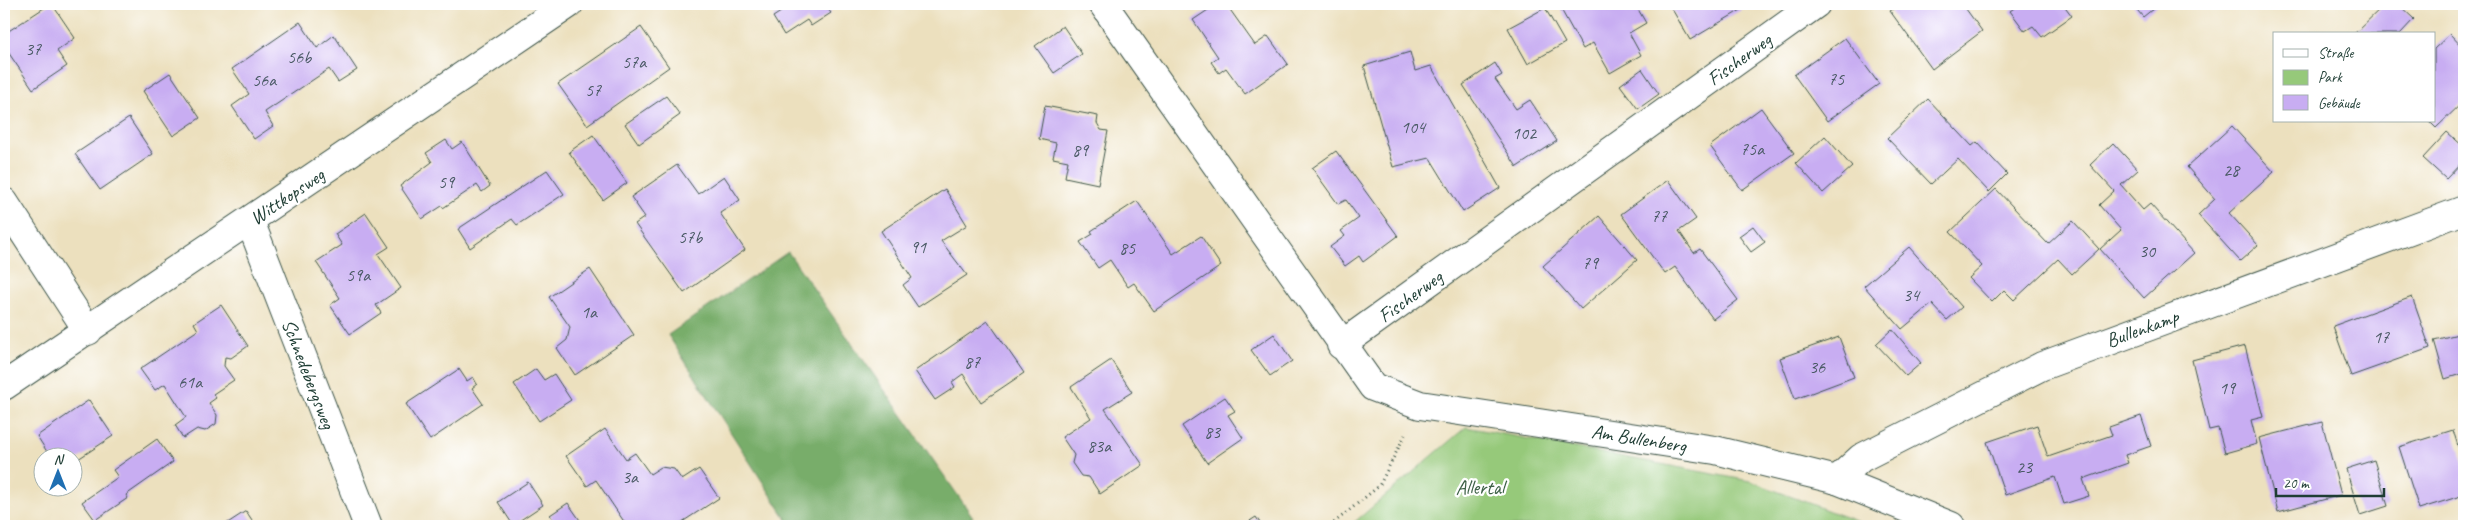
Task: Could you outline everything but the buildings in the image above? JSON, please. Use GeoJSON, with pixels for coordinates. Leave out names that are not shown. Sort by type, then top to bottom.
{"type":"FeatureCollection","features":[{"type":"Feature","properties":{"kind":"street","name":"Wittkopsweg"},"geometry":{"type":"LineString","coordinates":[[4,386],[570,4]]}},
{"type":"Feature","properties":{"kind":"street"},"geometry":{"type":"LineString","coordinates":[[1104,4],[1341,345]]}},
{"type":"Feature","properties":{"kind":"street","name":"Fischerweg"},"geometry":{"type":"LineString","coordinates":[[1341,345],[1816,4]]}},
{"type":"Feature","properties":{"kind":"street"},"geometry":{"type":"LineString","coordinates":[[4,202],[88,331]]}},
{"type":"Feature","properties":{"kind":"street","name":"Bullenkamp"},"geometry":{"type":"LineString","coordinates":[[1837,480],[1861,458],[2042,366],[2464,210]]}},
{"type":"Feature","properties":{"kind":"street","name":"Schnedebergsweg"},"geometry":{"type":"LineString","coordinates":[[250,221],[368,526]]}},
{"type":"Feature","properties":{"kind":"street","name":"Am Bullenberg"},"geometry":{"type":"LineString","coordinates":[[1341,345],[1373,387],[1420,405],[1715,450],[1837,480],[1951,526]]}},
{"type":"Feature","properties":{"kind":"path"},"geometry":{"type":"LineString","coordinates":[[1330,526],[1379,486],[1420,405]]}},
{"type":"Feature","properties":{"kind":"green space"},"geometry":{"type":"Polygon","coordinates":[[[788,252],[973,517],[960,526],[791,526],[668,335],[788,252]]]}},
{"type":"Feature","properties":{"kind":"green space","name":"Allertal"},"geometry":{"type":"Polygon","coordinates":[[[1466,427],[1750,481],[1869,526],[1350,526],[1466,427]]]}}]}
